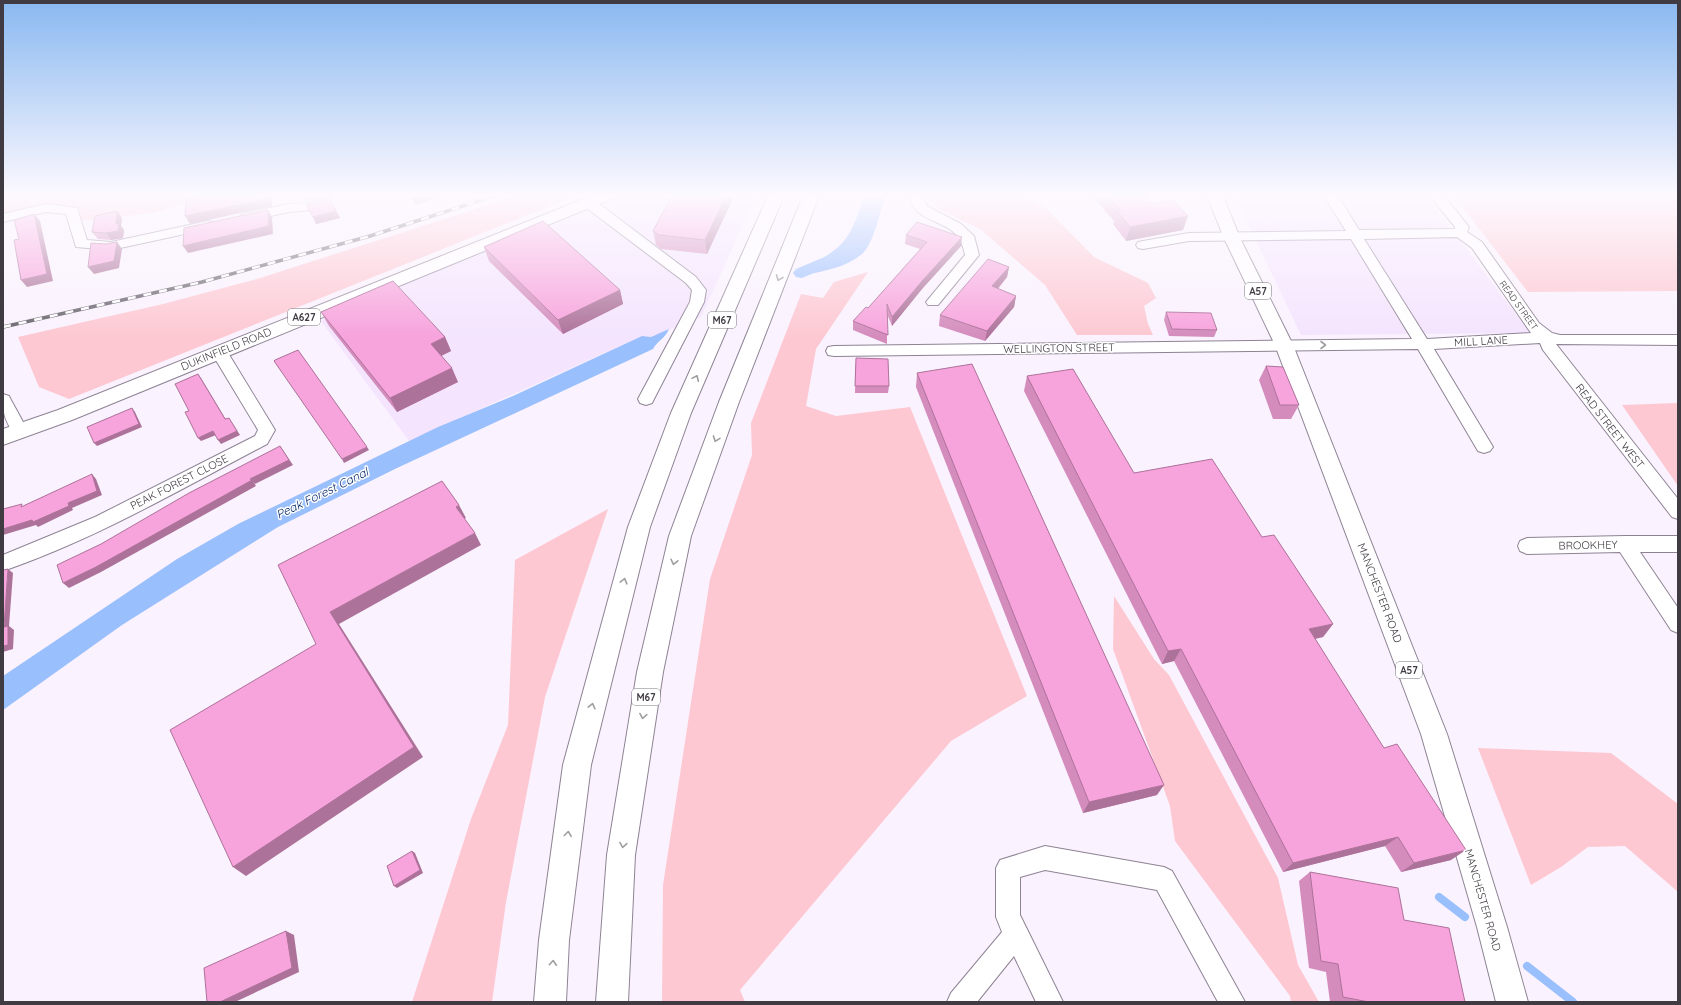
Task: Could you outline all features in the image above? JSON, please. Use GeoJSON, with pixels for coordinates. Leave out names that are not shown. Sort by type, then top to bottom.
{"type":"FeatureCollection","features":[{"type":"Feature","properties":{"kind":"main road","name":"DUKINFIELD ROAD"},"geometry":{"type":"LineString","coordinates":[[3,437],[490,243]]}},
{"type":"Feature","properties":{"kind":"main road","name":"M67"},"geometry":{"type":"LineString","coordinates":[[550,1002],[554,940],[577,765],[639,527],[681,414],[756,243]]}},
{"type":"Feature","properties":{"kind":"main road","name":"M67"},"geometry":{"type":"LineString","coordinates":[[612,1002],[621,855],[650,672],[680,536],[729,402],[792,243]]}},
{"type":"Feature","properties":{"kind":"main road","name":"MANCHESTER ROAD"},"geometry":{"type":"LineString","coordinates":[[1234,243],[1284,345],[1434,734],[1492,927],[1512,1002]]}},
{"type":"Feature","properties":{"kind":"street"},"geometry":{"type":"LineString","coordinates":[[81,243],[111,246],[126,243]]}},
{"type":"Feature","properties":{"kind":"street"},"geometry":{"type":"LineString","coordinates":[[646,399],[697,302],[699,290],[691,280],[647,243]]}},
{"type":"Feature","properties":{"kind":"street"},"geometry":{"type":"LineString","coordinates":[[933,302],[972,255],[970,243]]}},
{"type":"Feature","properties":{"kind":"street"},"geometry":{"type":"LineString","coordinates":[[1143,245],[1155,243]]}},
{"type":"Feature","properties":{"kind":"street"},"geometry":{"type":"LineString","coordinates":[[1359,243],[1423,344],[1484,447]]}},
{"type":"Feature","properties":{"kind":"street","name":"READ STREET"},"geometry":{"type":"LineString","coordinates":[[1474,243],[1477,245],[1534,327],[1547,337]]}},
{"type":"Feature","properties":{"kind":"street","name":"MILL LANE"},"geometry":{"type":"LineString","coordinates":[[1284,345],[1423,344],[1547,337],[1560,340],[1678,340]]}},
{"type":"Feature","properties":{"kind":"street","name":"READ STREET WEST"},"geometry":{"type":"LineString","coordinates":[[1547,337],[1548,346],[1678,512]]}},
{"type":"Feature","properties":{"kind":"street","name":"WELLINGTON STREET"},"geometry":{"type":"LineString","coordinates":[[834,351],[1284,345]]}},
{"type":"Feature","properties":{"kind":"street","name":"PEAK FOREST CLOSE"},"geometry":{"type":"LineString","coordinates":[[3,563],[45,549],[85,530],[261,440],[267,430],[218,352]]}},
{"type":"Feature","properties":{"kind":"street"},"geometry":{"type":"LineString","coordinates":[[3,400],[20,431]]}},
{"type":"Feature","properties":{"kind":"street"},"geometry":{"type":"LineString","coordinates":[[1625,544],[1678,544]]}},
{"type":"Feature","properties":{"kind":"street","name":"BROOKHEY"},"geometry":{"type":"LineString","coordinates":[[1528,546],[1625,544],[1678,624]]}},
{"type":"Feature","properties":{"kind":"street"},"geometry":{"type":"LineString","coordinates":[[1050,1002],[1008,917],[1008,868],[1045,858],[1164,879],[1232,1002]]}},
{"type":"Feature","properties":{"kind":"street"},"geometry":{"type":"LineString","coordinates":[[960,1002],[1016,935]]}},
{"type":"Feature","properties":{"kind":"shaded area"},"geometry":{"type":"Polygon","coordinates":[[[370,243],[458,243],[69,399],[39,387],[18,337],[163,304],[257,279],[370,243]]]}},
{"type":"Feature","properties":{"kind":"shaded area"},"geometry":{"type":"Polygon","coordinates":[[[488,243],[735,243],[701,317],[651,337],[642,336],[409,441],[321,321],[445,260],[488,243]]]}},
{"type":"Feature","properties":{"kind":"shaded area"},"geometry":{"type":"Polygon","coordinates":[[[996,243],[1080,243],[1094,257],[1148,283],[1156,298],[1144,306],[1148,324],[1153,335],[1077,335],[1045,285],[996,243]]]}},
{"type":"Feature","properties":{"kind":"shaded area"},"geometry":{"type":"Polygon","coordinates":[[[1257,243],[1462,243],[1530,333],[1301,335],[1257,243]]]}},
{"type":"Feature","properties":{"kind":"shaded area"},"geometry":{"type":"Polygon","coordinates":[[[1490,243],[1678,243],[1678,291],[1528,292],[1490,243]]]}},
{"type":"Feature","properties":{"kind":"shaded area"},"geometry":{"type":"Polygon","coordinates":[[[868,272],[816,349],[806,406],[836,416],[910,407],[1027,696],[951,741],[740,990],[745,1002],[662,1002],[663,885],[710,579],[752,455],[751,423],[801,294],[823,298],[834,282],[868,272]]]}},
{"type":"Feature","properties":{"kind":"shaded area"},"geometry":{"type":"Polygon","coordinates":[[[1678,403],[1678,486],[1622,405],[1678,403]]]}},
{"type":"Feature","properties":{"kind":"shaded area"},"geometry":{"type":"Polygon","coordinates":[[[608,509],[545,697],[506,902],[492,1002],[412,1002],[471,819],[508,725],[515,560],[608,509]]]}},
{"type":"Feature","properties":{"kind":"shaded area"},"geometry":{"type":"Polygon","coordinates":[[[1114,596],[1154,659],[1169,675],[1278,878],[1298,965],[1319,1002],[1291,1002],[1290,996],[1175,841],[1170,806],[1113,649],[1114,596]]]}},
{"type":"Feature","properties":{"kind":"shaded area"},"geometry":{"type":"Polygon","coordinates":[[[1478,748],[1611,753],[1678,804],[1678,892],[1625,846],[1588,847],[1561,867],[1531,885],[1478,748]]]}},
{"type":"Feature","properties":{"kind":"water"},"geometry":{"type":"Polygon","coordinates":[[[842,243],[870,243],[863,253],[850,262],[828,270],[805,275],[809,266],[840,246],[842,243]]]}},
{"type":"Feature","properties":{"kind":"water"},"geometry":{"type":"Polygon","coordinates":[[[669,329],[665,336],[653,349],[397,468],[278,527],[122,625],[3,710],[3,676],[177,559],[238,524],[438,427],[513,396],[642,336],[651,337],[669,329]]]}},
{"type":"Feature","properties":{"kind":"building"},"geometry":{"type":"Polygon","coordinates":[[[15,243],[40,243],[47,274],[21,280],[15,243]]]}},
{"type":"Feature","properties":{"kind":"building"},"geometry":{"type":"Polygon","coordinates":[[[91,243],[117,243],[114,261],[88,267],[91,243]]]}},
{"type":"Feature","properties":{"kind":"building"},"geometry":{"type":"Polygon","coordinates":[[[183,243],[196,243],[183,246],[183,243]]]}},
{"type":"Feature","properties":{"kind":"building"},"geometry":{"type":"Polygon","coordinates":[[[493,243],[567,243],[620,290],[558,320],[484,247],[493,243]]]}},
{"type":"Feature","properties":{"kind":"building"},"geometry":{"type":"Polygon","coordinates":[[[926,243],[957,243],[892,317],[887,304],[888,335],[853,321],[866,307],[868,308],[926,243]]]}},
{"type":"Feature","properties":{"kind":"building"},"geometry":{"type":"Polygon","coordinates":[[[988,259],[1009,267],[992,286],[1016,296],[987,331],[940,315],[988,259]]]}},
{"type":"Feature","properties":{"kind":"building"},"geometry":{"type":"Polygon","coordinates":[[[393,281],[445,337],[431,344],[452,368],[390,398],[321,312],[393,281]]]}},
{"type":"Feature","properties":{"kind":"building"},"geometry":{"type":"Polygon","coordinates":[[[1166,312],[1211,313],[1217,330],[1172,329],[1166,312]]]}},
{"type":"Feature","properties":{"kind":"building"},"geometry":{"type":"Polygon","coordinates":[[[298,350],[367,447],[342,459],[274,361],[298,350]]]}},
{"type":"Feature","properties":{"kind":"building"},"geometry":{"type":"Polygon","coordinates":[[[856,358],[888,359],[889,386],[855,386],[856,358]]]}},
{"type":"Feature","properties":{"kind":"building"},"geometry":{"type":"Polygon","coordinates":[[[972,364],[1164,785],[1089,802],[917,373],[972,364]]]}},
{"type":"Feature","properties":{"kind":"building"},"geometry":{"type":"Polygon","coordinates":[[[1266,366],[1283,367],[1299,405],[1280,405],[1266,366]]]}},
{"type":"Feature","properties":{"kind":"building"},"geometry":{"type":"Polygon","coordinates":[[[1073,369],[1134,473],[1212,459],[1262,537],[1274,535],[1333,624],[1309,629],[1384,748],[1397,744],[1466,850],[1414,863],[1398,837],[1293,863],[1181,649],[1168,651],[1027,376],[1073,369]]]}},
{"type":"Feature","properties":{"kind":"building"},"geometry":{"type":"Polygon","coordinates":[[[198,374],[225,419],[229,418],[237,431],[218,440],[213,431],[198,438],[185,412],[189,411],[175,384],[198,374]]]}},
{"type":"Feature","properties":{"kind":"building"},"geometry":{"type":"Polygon","coordinates":[[[132,408],[139,424],[94,443],[87,427],[132,408]]]}},
{"type":"Feature","properties":{"kind":"building"},"geometry":{"type":"Polygon","coordinates":[[[280,446],[289,460],[250,479],[252,480],[96,567],[63,583],[57,565],[101,544],[189,493],[280,446]]]}},
{"type":"Feature","properties":{"kind":"building"},"geometry":{"type":"Polygon","coordinates":[[[92,474],[97,491],[68,503],[69,506],[33,522],[32,520],[3,529],[3,509],[22,504],[21,507],[92,474]]]}},
{"type":"Feature","properties":{"kind":"building"},"geometry":{"type":"Polygon","coordinates":[[[442,481],[459,505],[456,507],[475,533],[330,612],[414,747],[233,867],[170,730],[316,644],[278,565],[442,481]]]}},
{"type":"Feature","properties":{"kind":"building"},"geometry":{"type":"Polygon","coordinates":[[[8,569],[4,627],[8,626],[8,645],[3,646],[3,570],[8,569]]]}},
{"type":"Feature","properties":{"kind":"building"},"geometry":{"type":"Polygon","coordinates":[[[412,851],[420,870],[394,886],[387,866],[412,851]]]}},
{"type":"Feature","properties":{"kind":"building"},"geometry":{"type":"Polygon","coordinates":[[[1310,872],[1398,888],[1404,920],[1449,928],[1465,1002],[1369,1002],[1343,997],[1338,964],[1321,961],[1310,872]]]}},
{"type":"Feature","properties":{"kind":"building"},"geometry":{"type":"Polygon","coordinates":[[[286,931],[292,968],[220,1002],[207,1002],[204,968],[286,931]]]}},
{"type":"Feature","properties":{"kind":"waterway","name":"Peak Forest Canal"},"geometry":{"type":"LineString","coordinates":[[802,273],[834,258]]}},
{"type":"Feature","properties":{"kind":"waterway"},"geometry":{"type":"LineString","coordinates":[[1439,897],[1465,917]]}},
{"type":"Feature","properties":{"kind":"waterway"},"geometry":{"type":"LineString","coordinates":[[1527,966],[1573,1002]]}},
{"type":"Feature","properties":{"kind":"railway"},"geometry":{"type":"LineString","coordinates":[[3,327],[202,282],[345,243]]}}]}
